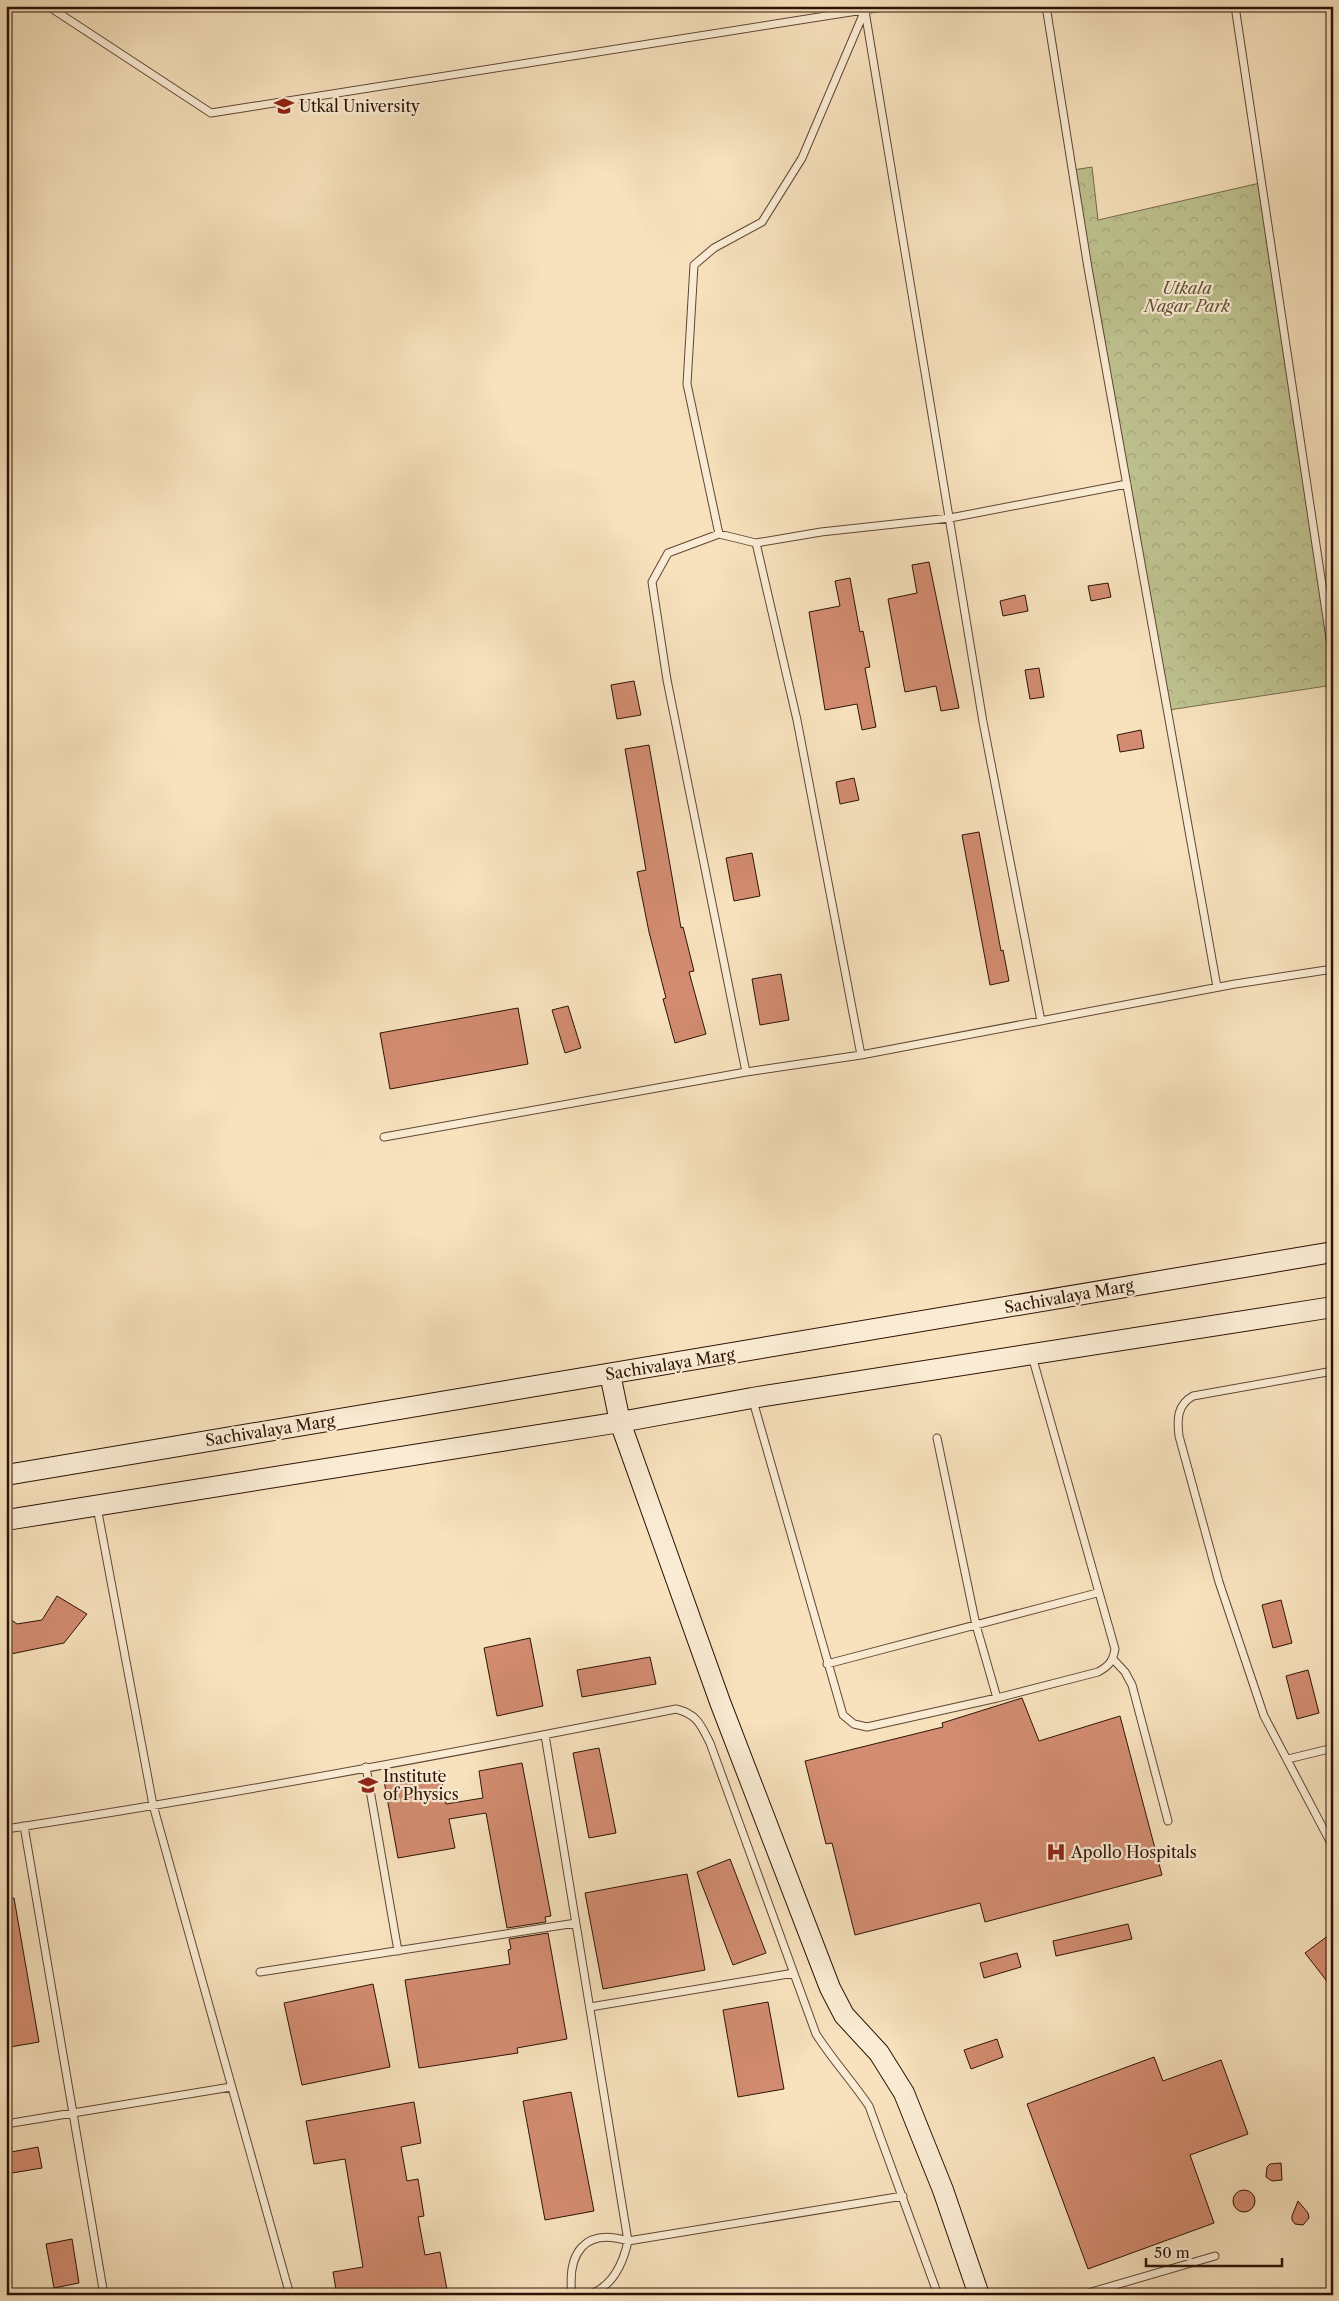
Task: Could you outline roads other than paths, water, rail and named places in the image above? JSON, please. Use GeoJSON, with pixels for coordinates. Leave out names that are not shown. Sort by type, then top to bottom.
{"type":"FeatureCollection","features":[{"type":"Feature","properties":{"kind":"main road","name":"Sachivalaya Marg"},"geometry":{"type":"LineString","coordinates":[[6,1475],[1333,1252]]}},
{"type":"Feature","properties":{"kind":"main road"},"geometry":{"type":"LineString","coordinates":[[6,1520],[620,1422],[752,1398],[1333,1307]]}},
{"type":"Feature","properties":{"kind":"main road"},"geometry":{"type":"LineString","coordinates":[[610,1374],[620,1422],[720,1702],[830,1988],[844,2015],[879,2053],[904,2093],[943,2190],[979,2295]]}},
{"type":"Feature","properties":{"kind":"lane"},"geometry":{"type":"LineString","coordinates":[[48,6],[211,113],[889,6]]}},
{"type":"Feature","properties":{"kind":"lane"},"geometry":{"type":"LineString","coordinates":[[1046,6],[1088,268],[1217,987]]}},
{"type":"Feature","properties":{"kind":"lane"},"geometry":{"type":"LineString","coordinates":[[1235,6],[1333,658]]}},
{"type":"Feature","properties":{"kind":"lane"},"geometry":{"type":"LineString","coordinates":[[865,10],[983,722],[1041,1021]]}},
{"type":"Feature","properties":{"kind":"lane"},"geometry":{"type":"LineString","coordinates":[[719,534],[687,384],[694,265],[714,248],[762,222],[802,158],[865,10]]}},
{"type":"Feature","properties":{"kind":"lane"},"geometry":{"type":"LineString","coordinates":[[746,1072],[667,680],[652,582],[668,553],[719,534],[756,543],[822,532],[950,518],[1127,484]]}},
{"type":"Feature","properties":{"kind":"lane"},"geometry":{"type":"LineString","coordinates":[[756,543],[797,720],[861,1055]]}},
{"type":"Feature","properties":{"kind":"lane"},"geometry":{"type":"LineString","coordinates":[[384,1137],[746,1072],[861,1055],[1217,987],[1333,969]]}},
{"type":"Feature","properties":{"kind":"lane"},"geometry":{"type":"LineString","coordinates":[[752,1398],[843,1715],[854,1724],[867,1727],[996,1698],[1098,1672],[1107,1667],[1113,1659],[1115,1648],[1032,1354]]}},
{"type":"Feature","properties":{"kind":"lane"},"geometry":{"type":"LineString","coordinates":[[1333,1371],[1193,1396],[1184,1401],[1179,1409],[1177,1421],[1179,1436],[1219,1582],[1264,1716],[1333,1847]]}},
{"type":"Feature","properties":{"kind":"lane"},"geometry":{"type":"LineString","coordinates":[[937,1438],[976,1625],[996,1698]]}},
{"type":"Feature","properties":{"kind":"lane"},"geometry":{"type":"LineString","coordinates":[[97,1506],[153,1806],[290,2295]]}},
{"type":"Feature","properties":{"kind":"lane"},"geometry":{"type":"LineString","coordinates":[[827,1664],[1098,1593]]}},
{"type":"Feature","properties":{"kind":"lane"},"geometry":{"type":"LineString","coordinates":[[1113,1659],[1125,1672],[1132,1685],[1168,1822]]}},
{"type":"Feature","properties":{"kind":"lane"},"geometry":{"type":"LineString","coordinates":[[6,1829],[153,1806],[545,1735],[676,1709],[690,1712],[702,1726],[710,1743],[816,2034],[830,2057],[854,2084],[869,2106],[938,2295]]}},
{"type":"Feature","properties":{"kind":"lane"},"geometry":{"type":"LineString","coordinates":[[545,1735],[628,2241],[624,2259],[618,2272],[606,2285],[588,2295]]}},
{"type":"Feature","properties":{"kind":"lane"},"geometry":{"type":"LineString","coordinates":[[1288,1759],[1333,1748]]}},
{"type":"Feature","properties":{"kind":"lane"},"geometry":{"type":"LineString","coordinates":[[366,1767],[398,1951]]}},
{"type":"Feature","properties":{"kind":"lane"},"geometry":{"type":"LineString","coordinates":[[24,1826],[104,2295]]}},
{"type":"Feature","properties":{"kind":"lane"},"geometry":{"type":"LineString","coordinates":[[260,1972],[576,1923]]}},
{"type":"Feature","properties":{"kind":"lane"},"geometry":{"type":"LineString","coordinates":[[590,2008],[794,1973]]}},
{"type":"Feature","properties":{"kind":"lane"},"geometry":{"type":"LineString","coordinates":[[6,2124],[231,2087]]}},
{"type":"Feature","properties":{"kind":"lane"},"geometry":{"type":"LineString","coordinates":[[572,2295],[571,2268],[575,2256],[588,2242],[606,2236],[628,2241],[903,2196]]}},
{"type":"Feature","properties":{"kind":"lane"},"geometry":{"type":"LineString","coordinates":[[1081,2295],[1215,2256]]}},
{"type":"Feature","properties":{"kind":"place","name":"Utkal University"},"geometry":{"type":"Point","coordinates":[284,106]}},
{"type":"Feature","properties":{"kind":"place","name":"Institute of Physics"},"geometry":{"type":"Point","coordinates":[368,1785]}},
{"type":"Feature","properties":{"kind":"place","name":"Apollo Hospitals"},"geometry":{"type":"Point","coordinates":[1056,1852]}},
{"type":"Feature","properties":{"kind":"park label","name":"Utkala Nagar Park"},"geometry":{"type":"Point","coordinates":[1187,297]}}]}
